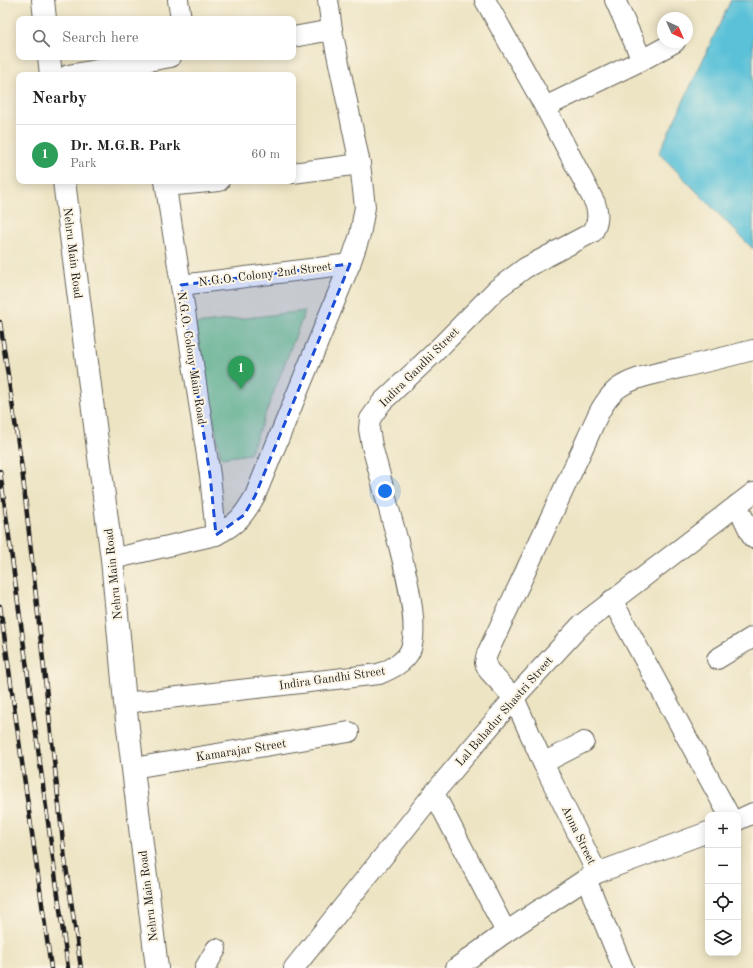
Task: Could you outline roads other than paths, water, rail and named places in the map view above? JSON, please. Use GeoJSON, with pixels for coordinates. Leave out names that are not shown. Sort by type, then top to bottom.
{"type":"FeatureCollection","features":[{"type":"Feature","properties":{"kind":"street"},"geometry":{"type":"LineString","coordinates":[[43,0],[45,16]]}},
{"type":"Feature","properties":{"kind":"street"},"geometry":{"type":"LineString","coordinates":[[178,0],[181,16]]}},
{"type":"Feature","properties":{"kind":"street"},"geometry":{"type":"LineString","coordinates":[[112,559],[216,535],[232,527],[244,515],[255,496],[350,264],[360,234],[365,207],[360,164],[332,30],[328,0]]}},
{"type":"Feature","properties":{"kind":"street","name":"Indira Gandhi Street"},"geometry":{"type":"LineString","coordinates":[[125,703],[379,674],[391,669],[401,662],[410,652],[413,641],[414,626],[407,577],[372,446],[369,429],[370,419],[382,402],[434,353],[497,289],[525,268],[593,232],[597,223],[598,212],[595,203],[545,107],[485,0]]}},
{"type":"Feature","properties":{"kind":"street"},"geometry":{"type":"LineString","coordinates":[[615,0],[642,60]]}},
{"type":"Feature","properties":{"kind":"street"},"geometry":{"type":"LineString","coordinates":[[296,36],[332,30]]}},
{"type":"Feature","properties":{"kind":"street"},"geometry":{"type":"LineString","coordinates":[[545,107],[664,48]]}},
{"type":"Feature","properties":{"kind":"street"},"geometry":{"type":"LineString","coordinates":[[49,60],[51,72]]}},
{"type":"Feature","properties":{"kind":"street"},"geometry":{"type":"LineString","coordinates":[[104,72],[151,68],[166,60]]}},
{"type":"Feature","properties":{"kind":"street"},"geometry":{"type":"LineString","coordinates":[[296,173],[360,164]]}},
{"type":"Feature","properties":{"kind":"street","name":"Nehru Main Road"},"geometry":{"type":"LineString","coordinates":[[64,184],[112,559],[125,703],[157,968]]}},
{"type":"Feature","properties":{"kind":"street","name":"N.G.O. Colony Main Road"},"geometry":{"type":"LineString","coordinates":[[165,184],[210,474],[216,535]]}},
{"type":"Feature","properties":{"kind":"street","name":"N.G.O. Colony 2nd Street"},"geometry":{"type":"LineString","coordinates":[[181,285],[350,264]]}},
{"type":"Feature","properties":{"kind":"street","name":"Anna Street"},"geometry":{"type":"LineString","coordinates":[[623,968],[592,876],[514,698],[488,671],[485,663],[487,654],[587,439],[600,412],[609,398],[627,383],[645,377],[753,350]]}},
{"type":"Feature","properties":{"kind":"street","name":"Lal Bahadur Shastri Street"},"geometry":{"type":"LineString","coordinates":[[294,968],[434,792],[514,698],[581,625],[753,493]]}},
{"type":"Feature","properties":{"kind":"street"},"geometry":{"type":"LineString","coordinates":[[737,505],[753,538]]}},
{"type":"Feature","properties":{"kind":"street"},"geometry":{"type":"LineString","coordinates":[[612,600],[727,812]]}},
{"type":"Feature","properties":{"kind":"street"},"geometry":{"type":"LineString","coordinates":[[717,659],[753,637]]}},
{"type":"Feature","properties":{"kind":"street","name":"Kamarajar Street"},"geometry":{"type":"LineString","coordinates":[[133,768],[349,732]]}},
{"type":"Feature","properties":{"kind":"street"},"geometry":{"type":"LineString","coordinates":[[543,763],[584,742]]}},
{"type":"Feature","properties":{"kind":"street"},"geometry":{"type":"LineString","coordinates":[[434,792],[506,932]]}},
{"type":"Feature","properties":{"kind":"street"},"geometry":{"type":"LineString","coordinates":[[741,819],[753,813]]}},
{"type":"Feature","properties":{"kind":"street"},"geometry":{"type":"LineString","coordinates":[[456,968],[506,932],[592,876],[705,833]]}},
{"type":"Feature","properties":{"kind":"street"},"geometry":{"type":"LineString","coordinates":[[205,968],[216,949]]}},
{"type":"Feature","properties":{"kind":"water"},"geometry":{"type":"Polygon","coordinates":[[[731,0],[753,0],[753,249],[659,153],[731,0]]]}},
{"type":"Feature","properties":{"kind":"railway"},"geometry":{"type":"LineString","coordinates":[[0,322],[22,469],[65,860],[81,968]]}},
{"type":"Feature","properties":{"kind":"railway"},"geometry":{"type":"LineString","coordinates":[[0,471],[68,968]]}},
{"type":"Feature","properties":{"kind":"railway"},"geometry":{"type":"LineString","coordinates":[[0,606],[51,968]]}},
{"type":"Feature","properties":{"kind":"place","name":"Dr. M.G.R. Park"},"geometry":{"type":"Point","coordinates":[241,389]}}]}
